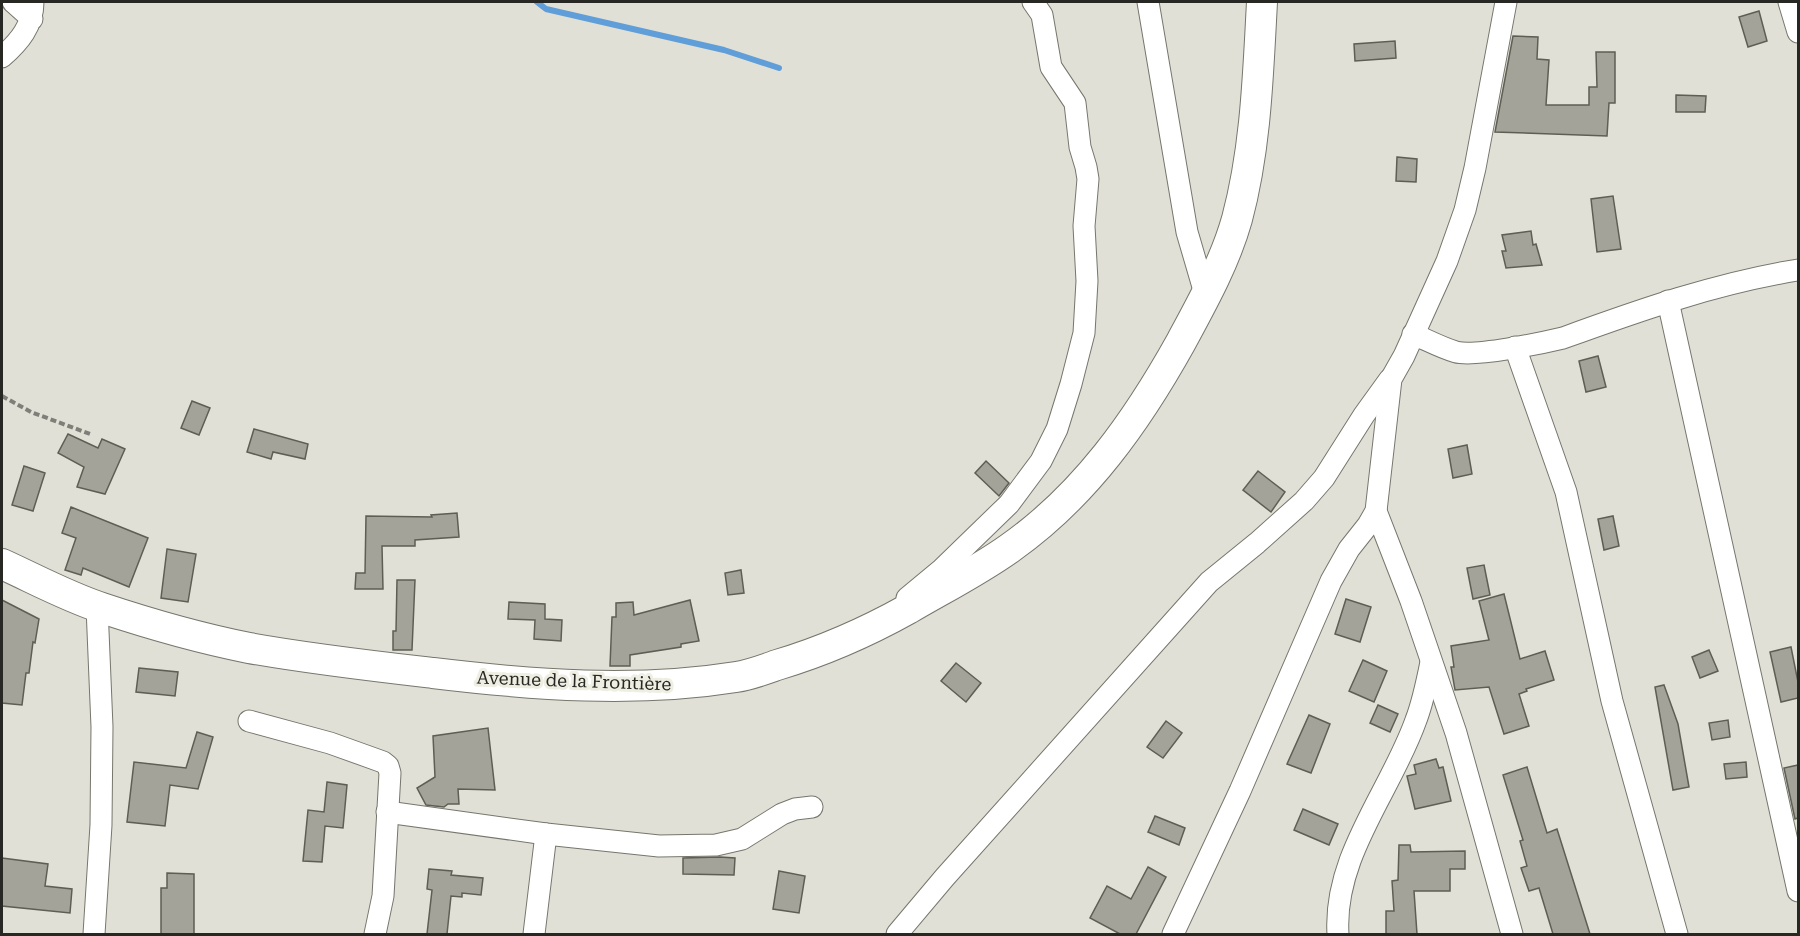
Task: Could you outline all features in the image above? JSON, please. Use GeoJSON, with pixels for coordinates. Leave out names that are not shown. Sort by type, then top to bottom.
{"type":"FeatureCollection","features":[{"type":"Feature","properties":{"kind":"street"},"geometry":{"type":"LineString","coordinates":[[2,57],[25,33],[32,10],[13,2]]}},
{"type":"Feature","properties":{"kind":"street"},"geometry":{"type":"LineString","coordinates":[[865,633],[942,569],[1009,504],[1041,461],[1057,429],[1071,384],[1084,333],[1087,281],[1084,226],[1088,179],[1080,147],[1075,103],[1051,67],[1042,15],[1033,2]]}},
{"type":"Feature","properties":{"kind":"street"},"geometry":{"type":"LineString","coordinates":[[1148,2],[1187,232],[1206,297]]}},
{"type":"Feature","properties":{"kind":"street","name":"Avenue de la Frontière"},"geometry":{"type":"LineString","coordinates":[[2,564],[97,606],[168,628],[247,647],[357,665],[509,682],[675,685],[742,676],[865,633],[1011,548],[1078,490],[1118,443],[1157,385],[1206,297],[1238,215],[1254,132],[1262,2]]}},
{"type":"Feature","properties":{"kind":"street"},"geometry":{"type":"LineString","coordinates":[[897,934],[945,877],[1209,582],[1304,501],[1324,478],[1364,415],[1391,378],[1404,356],[1447,261],[1465,210],[1506,2]]}},
{"type":"Feature","properties":{"kind":"street"},"geometry":{"type":"LineString","coordinates":[[1789,2],[1798,32]]}},
{"type":"Feature","properties":{"kind":"street"},"geometry":{"type":"LineString","coordinates":[[1413,334],[1458,353],[1515,347],[1563,338],[1668,301],[1762,276],[1798,270]]}},
{"type":"Feature","properties":{"kind":"street"},"geometry":{"type":"LineString","coordinates":[[1668,301],[1798,891]]}},
{"type":"Feature","properties":{"kind":"street"},"geometry":{"type":"LineString","coordinates":[[1515,347],[1566,492],[1612,701],[1677,934]]}},
{"type":"Feature","properties":{"kind":"street"},"geometry":{"type":"LineString","coordinates":[[1173,934],[1240,791],[1331,581],[1349,549],[1376,511],[1391,378]]}},
{"type":"Feature","properties":{"kind":"street"},"geometry":{"type":"LineString","coordinates":[[1376,511],[1411,600],[1456,733],[1512,934]]}},
{"type":"Feature","properties":{"kind":"street"},"geometry":{"type":"LineString","coordinates":[[94,934],[101,825],[102,727],[97,606]]}},
{"type":"Feature","properties":{"kind":"street"},"geometry":{"type":"LineString","coordinates":[[1338,934],[1337,920],[1348,867],[1416,722],[1431,660]]}},
{"type":"Feature","properties":{"kind":"street"},"geometry":{"type":"LineString","coordinates":[[249,721],[330,743],[383,762],[388,766],[390,773],[383,896],[375,934]]}},
{"type":"Feature","properties":{"kind":"street"},"geometry":{"type":"LineString","coordinates":[[387,812],[546,834],[659,846],[716,844],[742,839],[782,814],[795,809],[812,807]]}},
{"type":"Feature","properties":{"kind":"street"},"geometry":{"type":"LineString","coordinates":[[534,934],[546,834]]}},
{"type":"Feature","properties":{"kind":"path"},"geometry":{"type":"LineString","coordinates":[[2,396],[31,412],[90,434]]}},
{"type":"Feature","properties":{"kind":"building"},"geometry":{"type":"Polygon","coordinates":[[[1759,11],[1767,41],[1748,47],[1739,17],[1759,11]]]}},
{"type":"Feature","properties":{"kind":"building"},"geometry":{"type":"Polygon","coordinates":[[[1513,36],[1538,37],[1537,59],[1549,60],[1546,105],[1589,105],[1589,87],[1597,87],[1596,52],[1615,52],[1615,103],[1609,103],[1607,136],[1495,132],[1513,36]]]}},
{"type":"Feature","properties":{"kind":"building"},"geometry":{"type":"Polygon","coordinates":[[[1395,41],[1396,58],[1355,61],[1354,44],[1395,41]]]}},
{"type":"Feature","properties":{"kind":"building"},"geometry":{"type":"Polygon","coordinates":[[[1676,95],[1706,96],[1705,112],[1676,112],[1676,95]]]}},
{"type":"Feature","properties":{"kind":"building"},"geometry":{"type":"Polygon","coordinates":[[[1397,157],[1417,159],[1416,182],[1396,181],[1397,157]]]}},
{"type":"Feature","properties":{"kind":"building"},"geometry":{"type":"Polygon","coordinates":[[[1613,196],[1621,249],[1597,252],[1591,199],[1613,196]]]}},
{"type":"Feature","properties":{"kind":"building"},"geometry":{"type":"Polygon","coordinates":[[[1531,231],[1533,245],[1536,244],[1542,265],[1506,268],[1502,251],[1506,251],[1502,235],[1531,231]]]}},
{"type":"Feature","properties":{"kind":"building"},"geometry":{"type":"Polygon","coordinates":[[[1598,356],[1606,387],[1586,392],[1579,361],[1598,356]]]}},
{"type":"Feature","properties":{"kind":"building"},"geometry":{"type":"Polygon","coordinates":[[[192,401],[210,408],[199,435],[181,428],[192,401]]]}},
{"type":"Feature","properties":{"kind":"building"},"geometry":{"type":"Polygon","coordinates":[[[254,429],[308,444],[305,459],[273,452],[271,459],[247,452],[254,429]]]}},
{"type":"Feature","properties":{"kind":"building"},"geometry":{"type":"Polygon","coordinates":[[[68,434],[98,448],[102,439],[125,449],[105,494],[77,487],[84,467],[58,453],[68,434]]]}},
{"type":"Feature","properties":{"kind":"building"},"geometry":{"type":"Polygon","coordinates":[[[1467,445],[1472,474],[1453,478],[1448,449],[1467,445]]]}},
{"type":"Feature","properties":{"kind":"building"},"geometry":{"type":"Polygon","coordinates":[[[986,461],[1009,483],[999,496],[975,473],[986,461]]]}},
{"type":"Feature","properties":{"kind":"building"},"geometry":{"type":"Polygon","coordinates":[[[24,466],[45,473],[33,511],[12,505],[24,466]]]}},
{"type":"Feature","properties":{"kind":"building"},"geometry":{"type":"Polygon","coordinates":[[[1258,471],[1285,492],[1271,512],[1243,490],[1258,471]]]}},
{"type":"Feature","properties":{"kind":"building"},"geometry":{"type":"Polygon","coordinates":[[[71,507],[148,538],[129,587],[83,568],[81,575],[65,570],[76,538],[62,533],[71,507]]]}},
{"type":"Feature","properties":{"kind":"building"},"geometry":{"type":"Polygon","coordinates":[[[457,513],[459,537],[415,540],[415,546],[382,546],[383,589],[355,589],[356,573],[365,573],[366,516],[432,517],[431,515],[457,513]]]}},
{"type":"Feature","properties":{"kind":"building"},"geometry":{"type":"Polygon","coordinates":[[[1613,516],[1619,546],[1604,550],[1598,519],[1613,516]]]}},
{"type":"Feature","properties":{"kind":"building"},"geometry":{"type":"Polygon","coordinates":[[[167,549],[196,554],[188,602],[161,598],[167,549]]]}},
{"type":"Feature","properties":{"kind":"building"},"geometry":{"type":"Polygon","coordinates":[[[1484,565],[1490,595],[1473,599],[1467,568],[1484,565]]]}},
{"type":"Feature","properties":{"kind":"building"},"geometry":{"type":"Polygon","coordinates":[[[741,570],[744,593],[728,595],[725,573],[741,570]]]}},
{"type":"Feature","properties":{"kind":"building"},"geometry":{"type":"Polygon","coordinates":[[[397,580],[415,580],[412,650],[393,650],[393,631],[396,631],[397,580]]]}},
{"type":"Feature","properties":{"kind":"building"},"geometry":{"type":"Polygon","coordinates":[[[1504,594],[1520,659],[1545,651],[1554,680],[1526,689],[1527,691],[1519,694],[1529,726],[1504,734],[1489,687],[1455,690],[1451,667],[1454,667],[1451,646],[1489,640],[1479,601],[1504,594]]]}},
{"type":"Feature","properties":{"kind":"building"},"geometry":{"type":"Polygon","coordinates":[[[1346,599],[1371,607],[1360,642],[1335,634],[1346,599]]]}},
{"type":"Feature","properties":{"kind":"building"},"geometry":{"type":"Polygon","coordinates":[[[2,600],[39,619],[29,673],[26,673],[22,705],[2,703],[2,600]]]}},
{"type":"Feature","properties":{"kind":"building"},"geometry":{"type":"Polygon","coordinates":[[[690,600],[699,641],[681,644],[681,647],[630,655],[630,666],[610,666],[612,617],[616,617],[616,603],[633,602],[634,615],[690,600]]]}},
{"type":"Feature","properties":{"kind":"building"},"geometry":{"type":"Polygon","coordinates":[[[509,602],[545,604],[545,619],[562,620],[561,641],[534,639],[535,620],[508,619],[509,602]]]}},
{"type":"Feature","properties":{"kind":"building"},"geometry":{"type":"Polygon","coordinates":[[[1791,647],[1798,682],[1798,698],[1781,702],[1770,652],[1791,647]]]}},
{"type":"Feature","properties":{"kind":"building"},"geometry":{"type":"Polygon","coordinates":[[[1709,650],[1718,671],[1700,678],[1692,657],[1709,650]]]}},
{"type":"Feature","properties":{"kind":"building"},"geometry":{"type":"Polygon","coordinates":[[[1363,660],[1387,671],[1374,702],[1349,691],[1363,660]]]}},
{"type":"Feature","properties":{"kind":"building"},"geometry":{"type":"Polygon","coordinates":[[[956,663],[981,683],[966,702],[941,681],[956,663]]]}},
{"type":"Feature","properties":{"kind":"building"},"geometry":{"type":"Polygon","coordinates":[[[139,668],[178,672],[175,696],[136,692],[139,668]]]}},
{"type":"Feature","properties":{"kind":"building"},"geometry":{"type":"Polygon","coordinates":[[[1664,685],[1678,724],[1689,787],[1673,790],[1655,687],[1664,685]]]}},
{"type":"Feature","properties":{"kind":"building"},"geometry":{"type":"Polygon","coordinates":[[[1378,705],[1398,714],[1390,732],[1370,723],[1378,705]]]}},
{"type":"Feature","properties":{"kind":"building"},"geometry":{"type":"Polygon","coordinates":[[[1309,715],[1330,724],[1311,773],[1287,764],[1309,715]]]}},
{"type":"Feature","properties":{"kind":"building"},"geometry":{"type":"Polygon","coordinates":[[[1728,720],[1730,737],[1712,740],[1709,723],[1728,720]]]}},
{"type":"Feature","properties":{"kind":"building"},"geometry":{"type":"Polygon","coordinates":[[[1166,721],[1182,733],[1163,758],[1147,747],[1166,721]]]}},
{"type":"Feature","properties":{"kind":"building"},"geometry":{"type":"Polygon","coordinates":[[[488,728],[495,790],[458,789],[459,804],[448,804],[444,807],[426,805],[417,788],[435,777],[433,736],[488,728]]]}},
{"type":"Feature","properties":{"kind":"building"},"geometry":{"type":"Polygon","coordinates":[[[197,732],[213,737],[198,789],[170,785],[165,826],[127,822],[134,762],[186,768],[197,732]]]}},
{"type":"Feature","properties":{"kind":"building"},"geometry":{"type":"Polygon","coordinates":[[[1436,759],[1439,768],[1443,767],[1451,801],[1415,809],[1407,776],[1416,774],[1414,765],[1436,759]]]}},
{"type":"Feature","properties":{"kind":"building"},"geometry":{"type":"Polygon","coordinates":[[[1746,762],[1747,777],[1726,779],[1724,764],[1746,762]]]}},
{"type":"Feature","properties":{"kind":"building"},"geometry":{"type":"Polygon","coordinates":[[[1798,765],[1798,818],[1795,819],[1784,768],[1798,765]]]}},
{"type":"Feature","properties":{"kind":"building"},"geometry":{"type":"Polygon","coordinates":[[[1527,767],[1547,833],[1557,829],[1590,934],[1553,934],[1539,888],[1529,891],[1521,868],[1527,866],[1520,841],[1523,840],[1503,775],[1527,767]]]}},
{"type":"Feature","properties":{"kind":"building"},"geometry":{"type":"Polygon","coordinates":[[[327,782],[347,785],[343,828],[325,826],[322,862],[303,861],[308,810],[324,812],[327,782]]]}},
{"type":"Feature","properties":{"kind":"building"},"geometry":{"type":"Polygon","coordinates":[[[1303,809],[1338,824],[1329,845],[1294,830],[1303,809]]]}},
{"type":"Feature","properties":{"kind":"building"},"geometry":{"type":"Polygon","coordinates":[[[1155,816],[1185,828],[1179,845],[1148,832],[1155,816]]]}},
{"type":"Feature","properties":{"kind":"building"},"geometry":{"type":"Polygon","coordinates":[[[1399,845],[1410,845],[1411,852],[1465,851],[1465,869],[1450,869],[1450,891],[1414,891],[1417,934],[1386,934],[1386,911],[1394,911],[1392,881],[1398,880],[1399,845]]]}},
{"type":"Feature","properties":{"kind":"building"},"geometry":{"type":"Polygon","coordinates":[[[2,858],[48,864],[45,886],[72,889],[70,913],[2,906],[2,858]]]}},
{"type":"Feature","properties":{"kind":"building"},"geometry":{"type":"Polygon","coordinates":[[[683,858],[735,858],[734,875],[683,874],[683,858]]]}},
{"type":"Feature","properties":{"kind":"building"},"geometry":{"type":"Polygon","coordinates":[[[1148,867],[1166,877],[1136,934],[1120,934],[1090,918],[1107,886],[1131,899],[1148,867]]]}},
{"type":"Feature","properties":{"kind":"building"},"geometry":{"type":"Polygon","coordinates":[[[429,869],[452,871],[451,875],[483,878],[481,895],[462,893],[462,897],[451,896],[447,934],[427,934],[432,890],[427,889],[429,869]]]}},
{"type":"Feature","properties":{"kind":"building"},"geometry":{"type":"Polygon","coordinates":[[[779,871],[805,876],[799,913],[773,909],[779,871]]]}},
{"type":"Feature","properties":{"kind":"building"},"geometry":{"type":"Polygon","coordinates":[[[167,873],[194,874],[194,934],[161,934],[161,888],[167,888],[167,873]]]}},
{"type":"Feature","properties":{"kind":"waterway"},"geometry":{"type":"LineString","coordinates":[[537,2],[546,9],[724,50],[779,68]]}}]}
